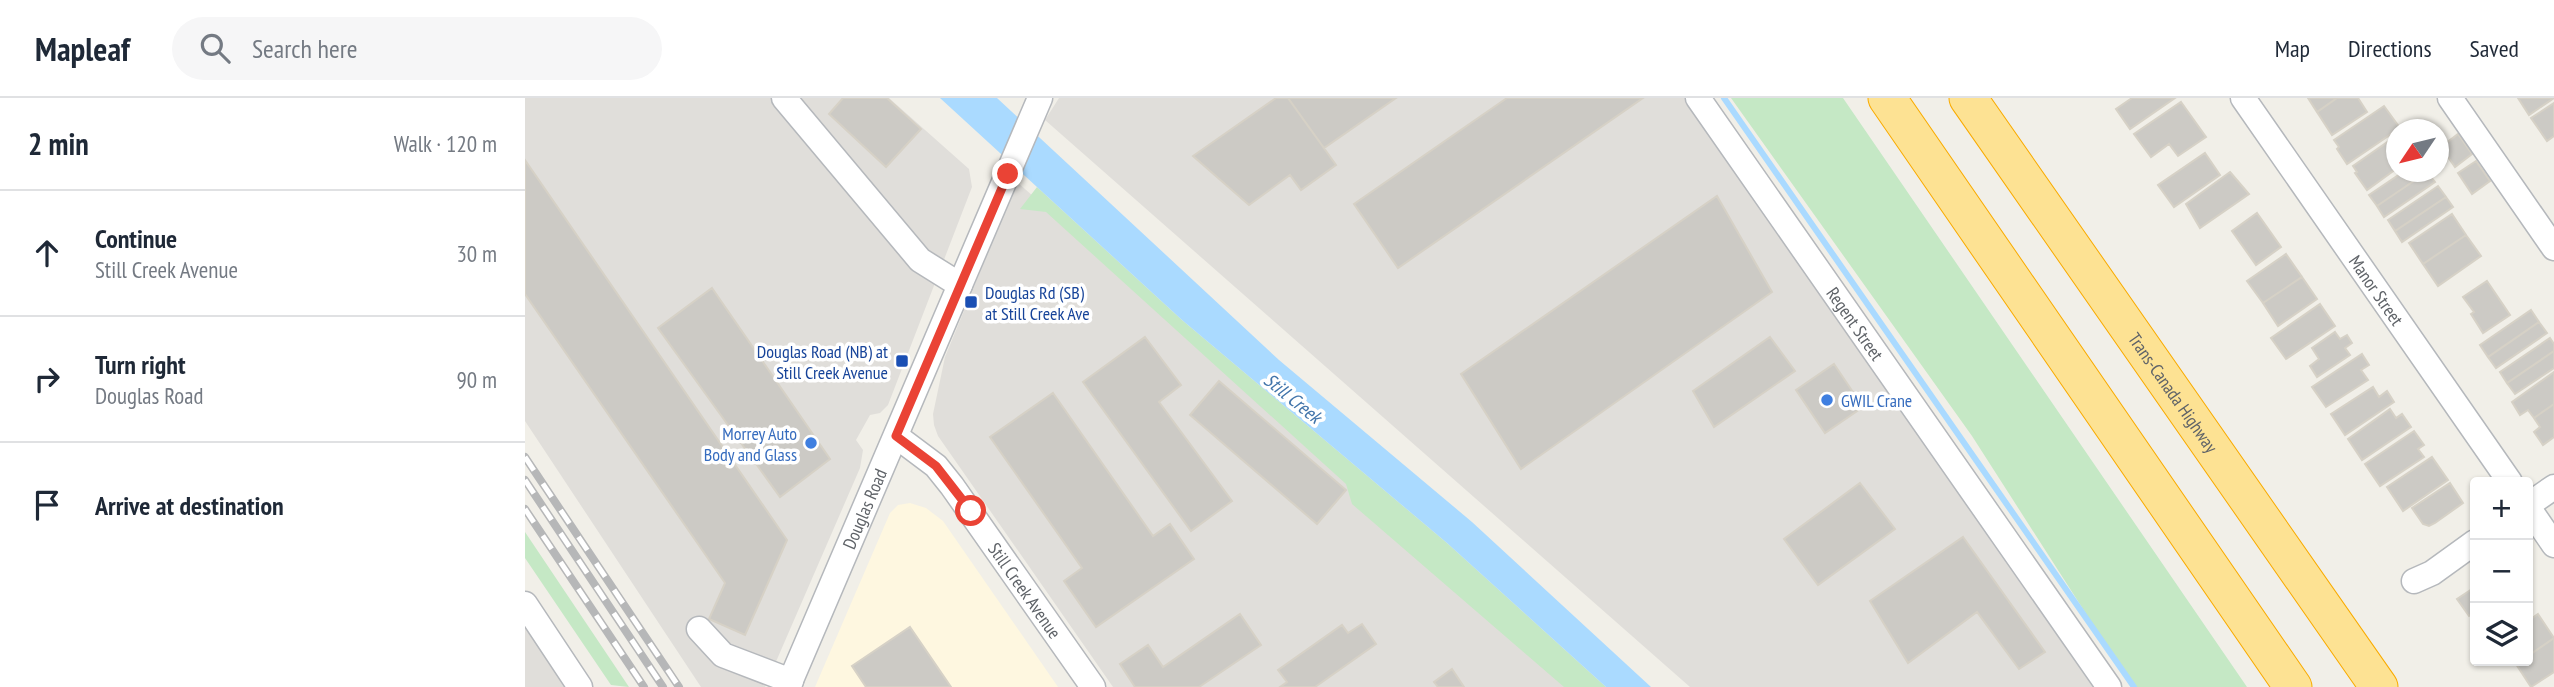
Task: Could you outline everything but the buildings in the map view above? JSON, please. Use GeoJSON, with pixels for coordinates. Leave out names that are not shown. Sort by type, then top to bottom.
{"type":"FeatureCollection","features":[{"type":"Feature","properties":{"kind":"highway"},"geometry":{"type":"LineString","coordinates":[[1887,98],[2293,687]]}},
{"type":"Feature","properties":{"kind":"highway","name":"Trans-Canada Highway"},"geometry":{"type":"LineString","coordinates":[[1968,98],[2379,687]]}},
{"type":"Feature","properties":{"kind":"street"},"geometry":{"type":"LineString","coordinates":[[784,98],[920,260],[960,285]]}},
{"type":"Feature","properties":{"kind":"street","name":"Douglas Road"},"geometry":{"type":"LineString","coordinates":[[789,684],[1040,98]]}},
{"type":"Feature","properties":{"kind":"street","name":"Regent Street"},"geometry":{"type":"LineString","coordinates":[[1698,98],[2109,687]]}},
{"type":"Feature","properties":{"kind":"street","name":"Manor Street"},"geometry":{"type":"LineString","coordinates":[[2243,98],[2507,477]]}},
{"type":"Feature","properties":{"kind":"street"},"geometry":{"type":"LineString","coordinates":[[2450,98],[2554,248]]}},
{"type":"Feature","properties":{"kind":"street","name":"Still Creek Avenue"},"geometry":{"type":"LineString","coordinates":[[896,436],[936,466],[952,486],[1093,687]]}},
{"type":"Feature","properties":{"kind":"street"},"geometry":{"type":"LineString","coordinates":[[2533,502],[2554,487]]}},
{"type":"Feature","properties":{"kind":"street"},"geometry":{"type":"LineString","coordinates":[[2533,514],[2554,545]]}},
{"type":"Feature","properties":{"kind":"street"},"geometry":{"type":"LineString","coordinates":[[2414,581],[2432,573],[2470,546]]}},
{"type":"Feature","properties":{"kind":"street"},"geometry":{"type":"LineString","coordinates":[[525,604],[580,687]]}},
{"type":"Feature","properties":{"kind":"street"},"geometry":{"type":"LineString","coordinates":[[699,629],[723,654],[789,684]]}},
{"type":"Feature","properties":{"kind":"shaded area"},"geometry":{"type":"Polygon","coordinates":[[[525,98],[889,98],[969,169],[972,187],[888,405],[880,413],[870,415],[856,440],[863,450],[860,468],[765,687],[701,687],[525,421],[525,98]]]}},
{"type":"Feature","properties":{"kind":"shaded area"},"geometry":{"type":"Polygon","coordinates":[[[1059,98],[1685,98],[2095,687],[1690,687],[1045,120],[1059,98]]]}},
{"type":"Feature","properties":{"kind":"shaded area"},"geometry":{"type":"Polygon","coordinates":[[[1017,182],[1591,687],[1113,687],[938,436],[934,425],[933,414],[945,357],[1017,182]]]}},
{"type":"Feature","properties":{"kind":"shaded area"},"geometry":{"type":"Polygon","coordinates":[[[910,503],[926,508],[943,521],[1058,687],[815,687],[890,513],[898,505],[910,503]]]}},
{"type":"Feature","properties":{"kind":"shaded area"},"geometry":{"type":"Polygon","coordinates":[[[525,624],[567,687],[525,687],[525,624]]]}},
{"type":"Feature","properties":{"kind":"green space"},"geometry":{"type":"Polygon","coordinates":[[[1731,98],[1843,98],[2247,687],[2133,687],[1972,436],[1731,98]]]}},
{"type":"Feature","properties":{"kind":"green space"},"geometry":{"type":"Polygon","coordinates":[[[1037,187],[1182,320],[1447,543],[1606,687],[1564,687],[1352,504],[1346,484],[1046,212],[1020,209],[1037,187]]]}},
{"type":"Feature","properties":{"kind":"green space"},"geometry":{"type":"Polygon","coordinates":[[[525,532],[629,687],[611,685],[525,558],[525,532]]]}},
{"type":"Feature","properties":{"kind":"water","name":"Still Creek"},"geometry":{"type":"Polygon","coordinates":[[[940,98],[997,98],[1279,360],[1472,522],[1651,687],[1606,687],[1447,543],[1182,320],[940,98]]]}},
{"type":"Feature","properties":{"kind":"waterway"},"geometry":{"type":"LineString","coordinates":[[1724,98],[2134,687]]}},
{"type":"Feature","properties":{"kind":"railway"},"geometry":{"type":"LineString","coordinates":[[525,457],[679,687]]}},
{"type":"Feature","properties":{"kind":"railway"},"geometry":{"type":"LineString","coordinates":[[525,480],[663,687]]}},
{"type":"Feature","properties":{"kind":"railway"},"geometry":{"type":"LineString","coordinates":[[525,509],[644,687]]}},
{"type":"Feature","properties":{"kind":"place","name":"Douglas Rd (SB) at Still Creek Ave"},"geometry":{"type":"Point","coordinates":[971,302]}},
{"type":"Feature","properties":{"kind":"place","name":"Douglas Road (NB) at Still Creek Avenue"},"geometry":{"type":"Point","coordinates":[902,361]}},
{"type":"Feature","properties":{"kind":"place","name":"GWIL Crane"},"geometry":{"type":"Point","coordinates":[1827,400]}},
{"type":"Feature","properties":{"kind":"place","name":"Morrey Auto Body and Glass"},"geometry":{"type":"Point","coordinates":[811,443]}},
{"type":"Feature","properties":{"kind":"route"},"geometry":{"type":"LineString","coordinates":[[971,511],[936,466],[896,436],[1008,174]]}}]}
